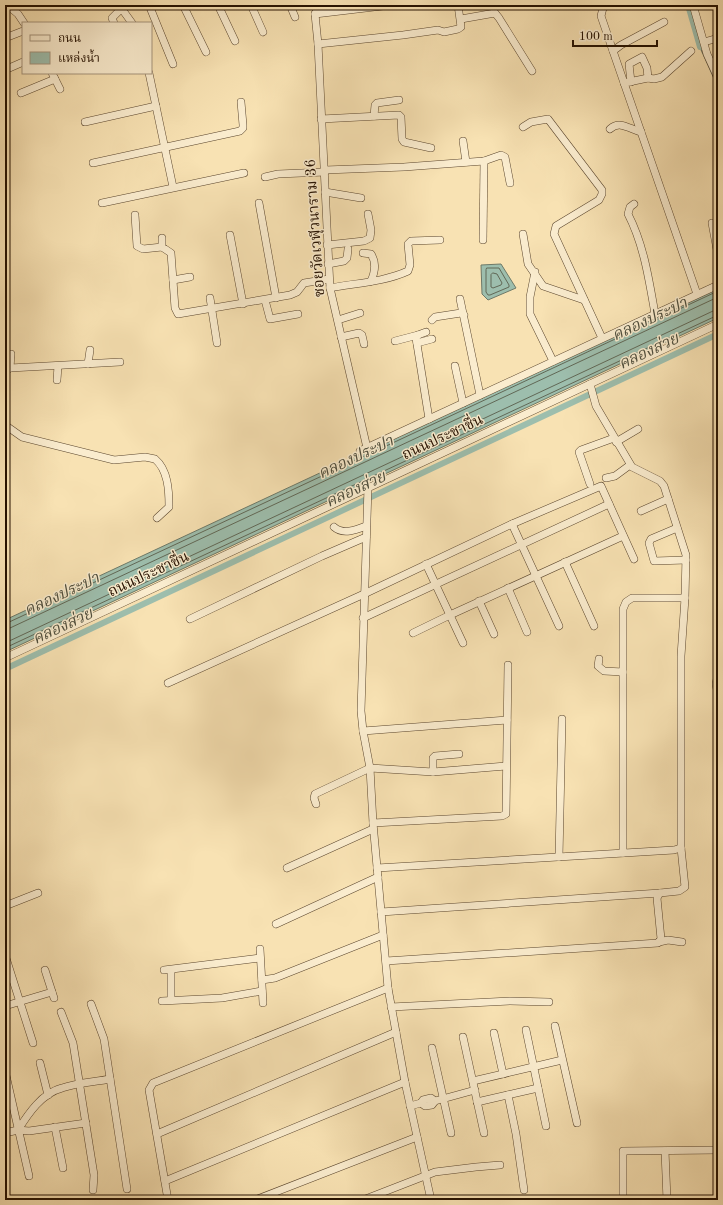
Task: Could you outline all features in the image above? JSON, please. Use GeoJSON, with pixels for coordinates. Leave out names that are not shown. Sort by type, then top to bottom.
{"type":"FeatureCollection","features":[{"type":"Feature","properties":{"kind":"street"},"geometry":{"type":"LineString","coordinates":[[7,5],[18,14],[23,22]]}},
{"type":"Feature","properties":{"kind":"street"},"geometry":{"type":"LineString","coordinates":[[149,5],[173,64]]}},
{"type":"Feature","properties":{"kind":"street"},"geometry":{"type":"LineString","coordinates":[[183,5],[206,52]]}},
{"type":"Feature","properties":{"kind":"street"},"geometry":{"type":"LineString","coordinates":[[218,5],[235,41]]}},
{"type":"Feature","properties":{"kind":"street"},"geometry":{"type":"LineString","coordinates":[[251,5],[263,32]]}},
{"type":"Feature","properties":{"kind":"street"},"geometry":{"type":"LineString","coordinates":[[290,5],[295,17]]}},
{"type":"Feature","properties":{"kind":"street"},"geometry":{"type":"LineString","coordinates":[[315,14],[320,5]]}},
{"type":"Feature","properties":{"kind":"street"},"geometry":{"type":"LineString","coordinates":[[315,14],[391,5]]}},
{"type":"Feature","properties":{"kind":"street"},"geometry":{"type":"LineString","coordinates":[[318,44],[438,30],[444,32],[458,29],[461,26],[461,19],[458,5]]}},
{"type":"Feature","properties":{"kind":"street"},"geometry":{"type":"LineString","coordinates":[[607,5],[603,8],[601,16],[613,51],[627,83],[641,132],[697,294]]}},
{"type":"Feature","properties":{"kind":"street"},"geometry":{"type":"LineString","coordinates":[[693,5],[707,54],[718,78]]}},
{"type":"Feature","properties":{"kind":"street"},"geometry":{"type":"LineString","coordinates":[[113,22],[113,17],[120,7],[131,22]]}},
{"type":"Feature","properties":{"kind":"street"},"geometry":{"type":"LineString","coordinates":[[461,19],[495,13],[532,71]]}},
{"type":"Feature","properties":{"kind":"street","name":"ซอยวัดเวฬุวนาราม 36"},"geometry":{"type":"LineString","coordinates":[[315,14],[325,171],[330,288],[338,320],[364,449],[429,419]]}},
{"type":"Feature","properties":{"kind":"street"},"geometry":{"type":"LineString","coordinates":[[613,51],[621,45],[664,22]]}},
{"type":"Feature","properties":{"kind":"street"},"geometry":{"type":"LineString","coordinates":[[5,38],[22,31]]}},
{"type":"Feature","properties":{"kind":"street"},"geometry":{"type":"LineString","coordinates":[[704,42],[718,38]]}},
{"type":"Feature","properties":{"kind":"street"},"geometry":{"type":"LineString","coordinates":[[627,83],[648,78],[654,79],[662,77],[691,51]]}},
{"type":"Feature","properties":{"kind":"street"},"geometry":{"type":"LineString","coordinates":[[627,83],[629,64],[642,57],[647,68],[648,78]]}},
{"type":"Feature","properties":{"kind":"street"},"geometry":{"type":"LineString","coordinates":[[7,69],[22,62]]}},
{"type":"Feature","properties":{"kind":"street"},"geometry":{"type":"LineString","coordinates":[[149,74],[173,187]]}},
{"type":"Feature","properties":{"kind":"street"},"geometry":{"type":"LineString","coordinates":[[21,93],[53,76],[60,88]]}},
{"type":"Feature","properties":{"kind":"street"},"geometry":{"type":"LineString","coordinates":[[374,116],[375,105],[378,103],[399,100]]}},
{"type":"Feature","properties":{"kind":"street"},"geometry":{"type":"LineString","coordinates":[[93,163],[241,130],[243,125],[241,102]]}},
{"type":"Feature","properties":{"kind":"street"},"geometry":{"type":"LineString","coordinates":[[85,122],[156,106]]}},
{"type":"Feature","properties":{"kind":"street"},"geometry":{"type":"LineString","coordinates":[[321,119],[398,115],[401,117],[402,140],[404,142],[431,148]]}},
{"type":"Feature","properties":{"kind":"street"},"geometry":{"type":"LineString","coordinates":[[523,127],[531,122],[548,119],[602,190],[599,200],[556,226],[554,234],[602,338]]}},
{"type":"Feature","properties":{"kind":"street"},"geometry":{"type":"LineString","coordinates":[[610,129],[620,124],[641,132]]}},
{"type":"Feature","properties":{"kind":"street"},"geometry":{"type":"LineString","coordinates":[[463,141],[466,162]]}},
{"type":"Feature","properties":{"kind":"street"},"geometry":{"type":"LineString","coordinates":[[266,177],[278,174],[484,161],[501,155],[505,158],[510,183]]}},
{"type":"Feature","properties":{"kind":"street"},"geometry":{"type":"LineString","coordinates":[[483,240],[484,161]]}},
{"type":"Feature","properties":{"kind":"street"},"geometry":{"type":"LineString","coordinates":[[102,203],[244,173]]}},
{"type":"Feature","properties":{"kind":"street"},"geometry":{"type":"LineString","coordinates":[[325,192],[361,198]]}},
{"type":"Feature","properties":{"kind":"street"},"geometry":{"type":"LineString","coordinates":[[259,203],[276,298]]}},
{"type":"Feature","properties":{"kind":"street"},"geometry":{"type":"LineString","coordinates":[[634,204],[630,207],[628,214],[634,225],[645,259],[655,314]]}},
{"type":"Feature","properties":{"kind":"street"},"geometry":{"type":"LineString","coordinates":[[328,245],[364,241],[370,238],[371,230],[368,214]]}},
{"type":"Feature","properties":{"kind":"street"},"geometry":{"type":"LineString","coordinates":[[135,215],[137,246],[143,249],[162,247],[171,253],[175,308],[178,314],[290,295],[296,292],[304,283],[329,279]]}},
{"type":"Feature","properties":{"kind":"street"},"geometry":{"type":"LineString","coordinates":[[712,223],[718,255]]}},
{"type":"Feature","properties":{"kind":"street"},"geometry":{"type":"LineString","coordinates":[[523,234],[528,264],[543,286],[584,300]]}},
{"type":"Feature","properties":{"kind":"street"},"geometry":{"type":"LineString","coordinates":[[230,235],[243,304]]}},
{"type":"Feature","properties":{"kind":"street"},"geometry":{"type":"LineString","coordinates":[[162,238],[162,247]]}},
{"type":"Feature","properties":{"kind":"street"},"geometry":{"type":"LineString","coordinates":[[330,288],[387,278],[408,271],[410,265],[408,244],[411,241],[440,240]]}},
{"type":"Feature","properties":{"kind":"street"},"geometry":{"type":"LineString","coordinates":[[328,264],[344,261],[347,258],[348,249]]}},
{"type":"Feature","properties":{"kind":"street"},"geometry":{"type":"LineString","coordinates":[[363,253],[371,254],[374,259],[375,272],[371,281]]}},
{"type":"Feature","properties":{"kind":"street"},"geometry":{"type":"LineString","coordinates":[[535,273],[530,297],[530,314],[553,361]]}},
{"type":"Feature","properties":{"kind":"street"},"geometry":{"type":"LineString","coordinates":[[173,280],[190,277]]}},
{"type":"Feature","properties":{"kind":"street"},"geometry":{"type":"LineString","coordinates":[[418,335],[416,338],[429,419],[718,285]]}},
{"type":"Feature","properties":{"kind":"street"},"geometry":{"type":"LineString","coordinates":[[210,298],[217,343]]}},
{"type":"Feature","properties":{"kind":"street"},"geometry":{"type":"LineString","coordinates":[[460,299],[480,395]]}},
{"type":"Feature","properties":{"kind":"street"},"geometry":{"type":"LineString","coordinates":[[265,300],[270,319],[298,314]]}},
{"type":"Feature","properties":{"kind":"street"},"geometry":{"type":"LineString","coordinates":[[338,320],[360,313]]}},
{"type":"Feature","properties":{"kind":"street"},"geometry":{"type":"LineString","coordinates":[[432,320],[435,317],[460,313],[464,315]]}},
{"type":"Feature","properties":{"kind":"street","name":"ถนนประชาชื่น"},"geometry":{"type":"LineString","coordinates":[[5,658],[360,490],[718,324]]}},
{"type":"Feature","properties":{"kind":"street"},"geometry":{"type":"LineString","coordinates":[[394,341],[426,332]]}},
{"type":"Feature","properties":{"kind":"street"},"geometry":{"type":"LineString","coordinates":[[341,337],[359,333],[362,335],[364,344]]}},
{"type":"Feature","properties":{"kind":"street"},"geometry":{"type":"LineString","coordinates":[[417,343],[432,339]]}},
{"type":"Feature","properties":{"kind":"street"},"geometry":{"type":"LineString","coordinates":[[88,364],[90,350]]}},
{"type":"Feature","properties":{"kind":"street"},"geometry":{"type":"LineString","coordinates":[[11,354],[8,370],[58,373],[88,364],[120,362]]}},
{"type":"Feature","properties":{"kind":"street"},"geometry":{"type":"LineString","coordinates":[[455,366],[463,402]]}},
{"type":"Feature","properties":{"kind":"street"},"geometry":{"type":"LineString","coordinates":[[381,912],[660,894],[679,891],[685,887],[681,848],[681,656],[686,555],[664,486],[660,481],[630,465],[596,406],[590,384]]}},
{"type":"Feature","properties":{"kind":"street"},"geometry":{"type":"LineString","coordinates":[[5,388],[5,423],[22,436],[114,460],[145,457],[155,459],[160,463],[164,470],[169,496],[169,507],[157,518]]}},
{"type":"Feature","properties":{"kind":"street"},"geometry":{"type":"LineString","coordinates":[[590,484],[579,452],[615,440],[638,429]]}},
{"type":"Feature","properties":{"kind":"street"},"geometry":{"type":"LineString","coordinates":[[606,478],[615,476],[630,465]]}},
{"type":"Feature","properties":{"kind":"street"},"geometry":{"type":"LineString","coordinates":[[168,683],[364,594],[512,524],[601,486],[634,558]]}},
{"type":"Feature","properties":{"kind":"street"},"geometry":{"type":"LineString","coordinates":[[368,487],[361,711],[370,768],[373,826],[388,988],[405,1082],[431,1200]]}},
{"type":"Feature","properties":{"kind":"street"},"geometry":{"type":"LineString","coordinates":[[360,490],[367,509]]}},
{"type":"Feature","properties":{"kind":"street"},"geometry":{"type":"LineString","coordinates":[[641,511],[668,499]]}},
{"type":"Feature","properties":{"kind":"street"},"geometry":{"type":"LineString","coordinates":[[363,618],[609,504]]}},
{"type":"Feature","properties":{"kind":"street"},"geometry":{"type":"LineString","coordinates":[[512,524],[559,626]]}},
{"type":"Feature","properties":{"kind":"street"},"geometry":{"type":"LineString","coordinates":[[334,527],[339,531],[347,531],[357,530],[366,526]]}},
{"type":"Feature","properties":{"kind":"street"},"geometry":{"type":"LineString","coordinates":[[677,528],[651,539],[649,543],[654,561],[686,560]]}},
{"type":"Feature","properties":{"kind":"street"},"geometry":{"type":"LineString","coordinates":[[413,633],[479,601],[624,536]]}},
{"type":"Feature","properties":{"kind":"street"},"geometry":{"type":"LineString","coordinates":[[190,619],[322,556],[366,537]]}},
{"type":"Feature","properties":{"kind":"street"},"geometry":{"type":"LineString","coordinates":[[565,562],[594,626]]}},
{"type":"Feature","properties":{"kind":"street"},"geometry":{"type":"LineString","coordinates":[[426,564],[463,643]]}},
{"type":"Feature","properties":{"kind":"street"},"geometry":{"type":"LineString","coordinates":[[508,588],[527,632]]}},
{"type":"Feature","properties":{"kind":"street"},"geometry":{"type":"LineString","coordinates":[[623,853],[623,609],[626,602],[632,598],[685,598]]}},
{"type":"Feature","properties":{"kind":"street"},"geometry":{"type":"LineString","coordinates":[[479,601],[494,634]]}},
{"type":"Feature","properties":{"kind":"street"},"geometry":{"type":"LineString","coordinates":[[718,646],[718,662]]}},
{"type":"Feature","properties":{"kind":"street"},"geometry":{"type":"LineString","coordinates":[[599,659],[598,666],[604,671],[622,672]]}},
{"type":"Feature","properties":{"kind":"street"},"geometry":{"type":"LineString","coordinates":[[287,868],[373,826],[502,816],[506,814],[508,665]]}},
{"type":"Feature","properties":{"kind":"street"},"geometry":{"type":"LineString","coordinates":[[718,674],[716,684],[718,695]]}},
{"type":"Feature","properties":{"kind":"street"},"geometry":{"type":"LineString","coordinates":[[363,731],[507,720]]}},
{"type":"Feature","properties":{"kind":"street"},"geometry":{"type":"LineString","coordinates":[[559,857],[562,720]]}},
{"type":"Feature","properties":{"kind":"street"},"geometry":{"type":"LineString","coordinates":[[433,772],[433,758],[435,756],[459,754]]}},
{"type":"Feature","properties":{"kind":"street"},"geometry":{"type":"LineString","coordinates":[[316,804],[314,798],[315,794],[370,768],[433,772],[506,766]]}},
{"type":"Feature","properties":{"kind":"street"},"geometry":{"type":"LineString","coordinates":[[377,868],[674,850],[681,848]]}},
{"type":"Feature","properties":{"kind":"street"},"geometry":{"type":"LineString","coordinates":[[276,924],[378,877]]}},
{"type":"Feature","properties":{"kind":"street"},"geometry":{"type":"LineString","coordinates":[[5,906],[38,893]]}},
{"type":"Feature","properties":{"kind":"street"},"geometry":{"type":"LineString","coordinates":[[659,942],[661,939],[658,898],[660,894]]}},
{"type":"Feature","properties":{"kind":"street"},"geometry":{"type":"LineString","coordinates":[[262,980],[275,978],[383,935]]}},
{"type":"Feature","properties":{"kind":"street"},"geometry":{"type":"LineString","coordinates":[[386,961],[658,943],[668,940],[682,942]]}},
{"type":"Feature","properties":{"kind":"street"},"geometry":{"type":"LineString","coordinates":[[260,949],[263,1003]]}},
{"type":"Feature","properties":{"kind":"street"},"geometry":{"type":"LineString","coordinates":[[5,955],[33,1043]]}},
{"type":"Feature","properties":{"kind":"street"},"geometry":{"type":"LineString","coordinates":[[171,1000],[167,970],[260,958]]}},
{"type":"Feature","properties":{"kind":"street"},"geometry":{"type":"LineString","coordinates":[[5,1006],[53,995],[45,970]]}},
{"type":"Feature","properties":{"kind":"street"},"geometry":{"type":"LineString","coordinates":[[168,1200],[149,1090],[153,1083],[388,988]]}},
{"type":"Feature","properties":{"kind":"street"},"geometry":{"type":"LineString","coordinates":[[162,1001],[222,998],[262,991]]}},
{"type":"Feature","properties":{"kind":"street"},"geometry":{"type":"LineString","coordinates":[[391,1006],[510,1001],[549,1002]]}},
{"type":"Feature","properties":{"kind":"street"},"geometry":{"type":"LineString","coordinates":[[92,1004],[104,1039],[127,1189]]}},
{"type":"Feature","properties":{"kind":"street"},"geometry":{"type":"LineString","coordinates":[[61,1012],[73,1043],[94,1175],[93,1190]]}},
{"type":"Feature","properties":{"kind":"street"},"geometry":{"type":"LineString","coordinates":[[555,1026],[576,1123]]}},
{"type":"Feature","properties":{"kind":"street"},"geometry":{"type":"LineString","coordinates":[[526,1030],[546,1126]]}},
{"type":"Feature","properties":{"kind":"street"},"geometry":{"type":"LineString","coordinates":[[157,1134],[396,1032]]}},
{"type":"Feature","properties":{"kind":"street"},"geometry":{"type":"LineString","coordinates":[[494,1033],[503,1074]]}},
{"type":"Feature","properties":{"kind":"street"},"geometry":{"type":"LineString","coordinates":[[463,1037],[484,1133]]}},
{"type":"Feature","properties":{"kind":"street"},"geometry":{"type":"LineString","coordinates":[[432,1048],[451,1132]]}},
{"type":"Feature","properties":{"kind":"street"},"geometry":{"type":"LineString","coordinates":[[473,1081],[562,1060]]}},
{"type":"Feature","properties":{"kind":"street"},"geometry":{"type":"LineString","coordinates":[[40,1063],[48,1095]]}},
{"type":"Feature","properties":{"kind":"street"},"geometry":{"type":"LineString","coordinates":[[5,1071],[29,1176]]}},
{"type":"Feature","properties":{"kind":"street"},"geometry":{"type":"LineString","coordinates":[[18,1130],[33,1108],[48,1095],[60,1088],[110,1079]]}},
{"type":"Feature","properties":{"kind":"street"},"geometry":{"type":"LineString","coordinates":[[164,1181],[405,1082]]}},
{"type":"Feature","properties":{"kind":"street"},"geometry":{"type":"LineString","coordinates":[[478,1102],[538,1088]]}},
{"type":"Feature","properties":{"kind":"street"},"geometry":{"type":"LineString","coordinates":[[410,1106],[421,1103],[424,1106],[432,1105],[435,1101],[475,1090]]}},
{"type":"Feature","properties":{"kind":"street"},"geometry":{"type":"LineString","coordinates":[[508,1095],[516,1134],[524,1190]]}},
{"type":"Feature","properties":{"kind":"street"},"geometry":{"type":"LineString","coordinates":[[5,1133],[18,1130],[29,1131],[86,1123]]}},
{"type":"Feature","properties":{"kind":"street"},"geometry":{"type":"LineString","coordinates":[[55,1128],[63,1168]]}},
{"type":"Feature","properties":{"kind":"street"},"geometry":{"type":"LineString","coordinates":[[255,1200],[417,1137]]}},
{"type":"Feature","properties":{"kind":"street"},"geometry":{"type":"LineString","coordinates":[[665,1150],[666,1200]]}},
{"type":"Feature","properties":{"kind":"street"},"geometry":{"type":"LineString","coordinates":[[624,1200],[623,1151],[718,1150]]}},
{"type":"Feature","properties":{"kind":"street"},"geometry":{"type":"LineString","coordinates":[[363,1200],[435,1172],[500,1165]]}},
{"type":"Feature","properties":{"kind":"water"},"geometry":{"type":"Polygon","coordinates":[[[501,264],[516,288],[488,300],[482,294],[481,265],[501,264]]]}},
{"type":"Feature","properties":{"kind":"water","name":"คลองประปา"},"geometry":{"type":"Polygon","coordinates":[[[718,287],[718,318],[5,652],[5,620],[718,287]]]}},
{"type":"Feature","properties":{"kind":"waterway"},"geometry":{"type":"LineString","coordinates":[[688,5],[700,47]]}},
{"type":"Feature","properties":{"kind":"waterway"},"geometry":{"type":"LineString","coordinates":[[700,47],[718,87]]}},
{"type":"Feature","properties":{"kind":"waterway","name":"คลองส่วย"},"geometry":{"type":"LineString","coordinates":[[5,669],[718,334]]}}]}
